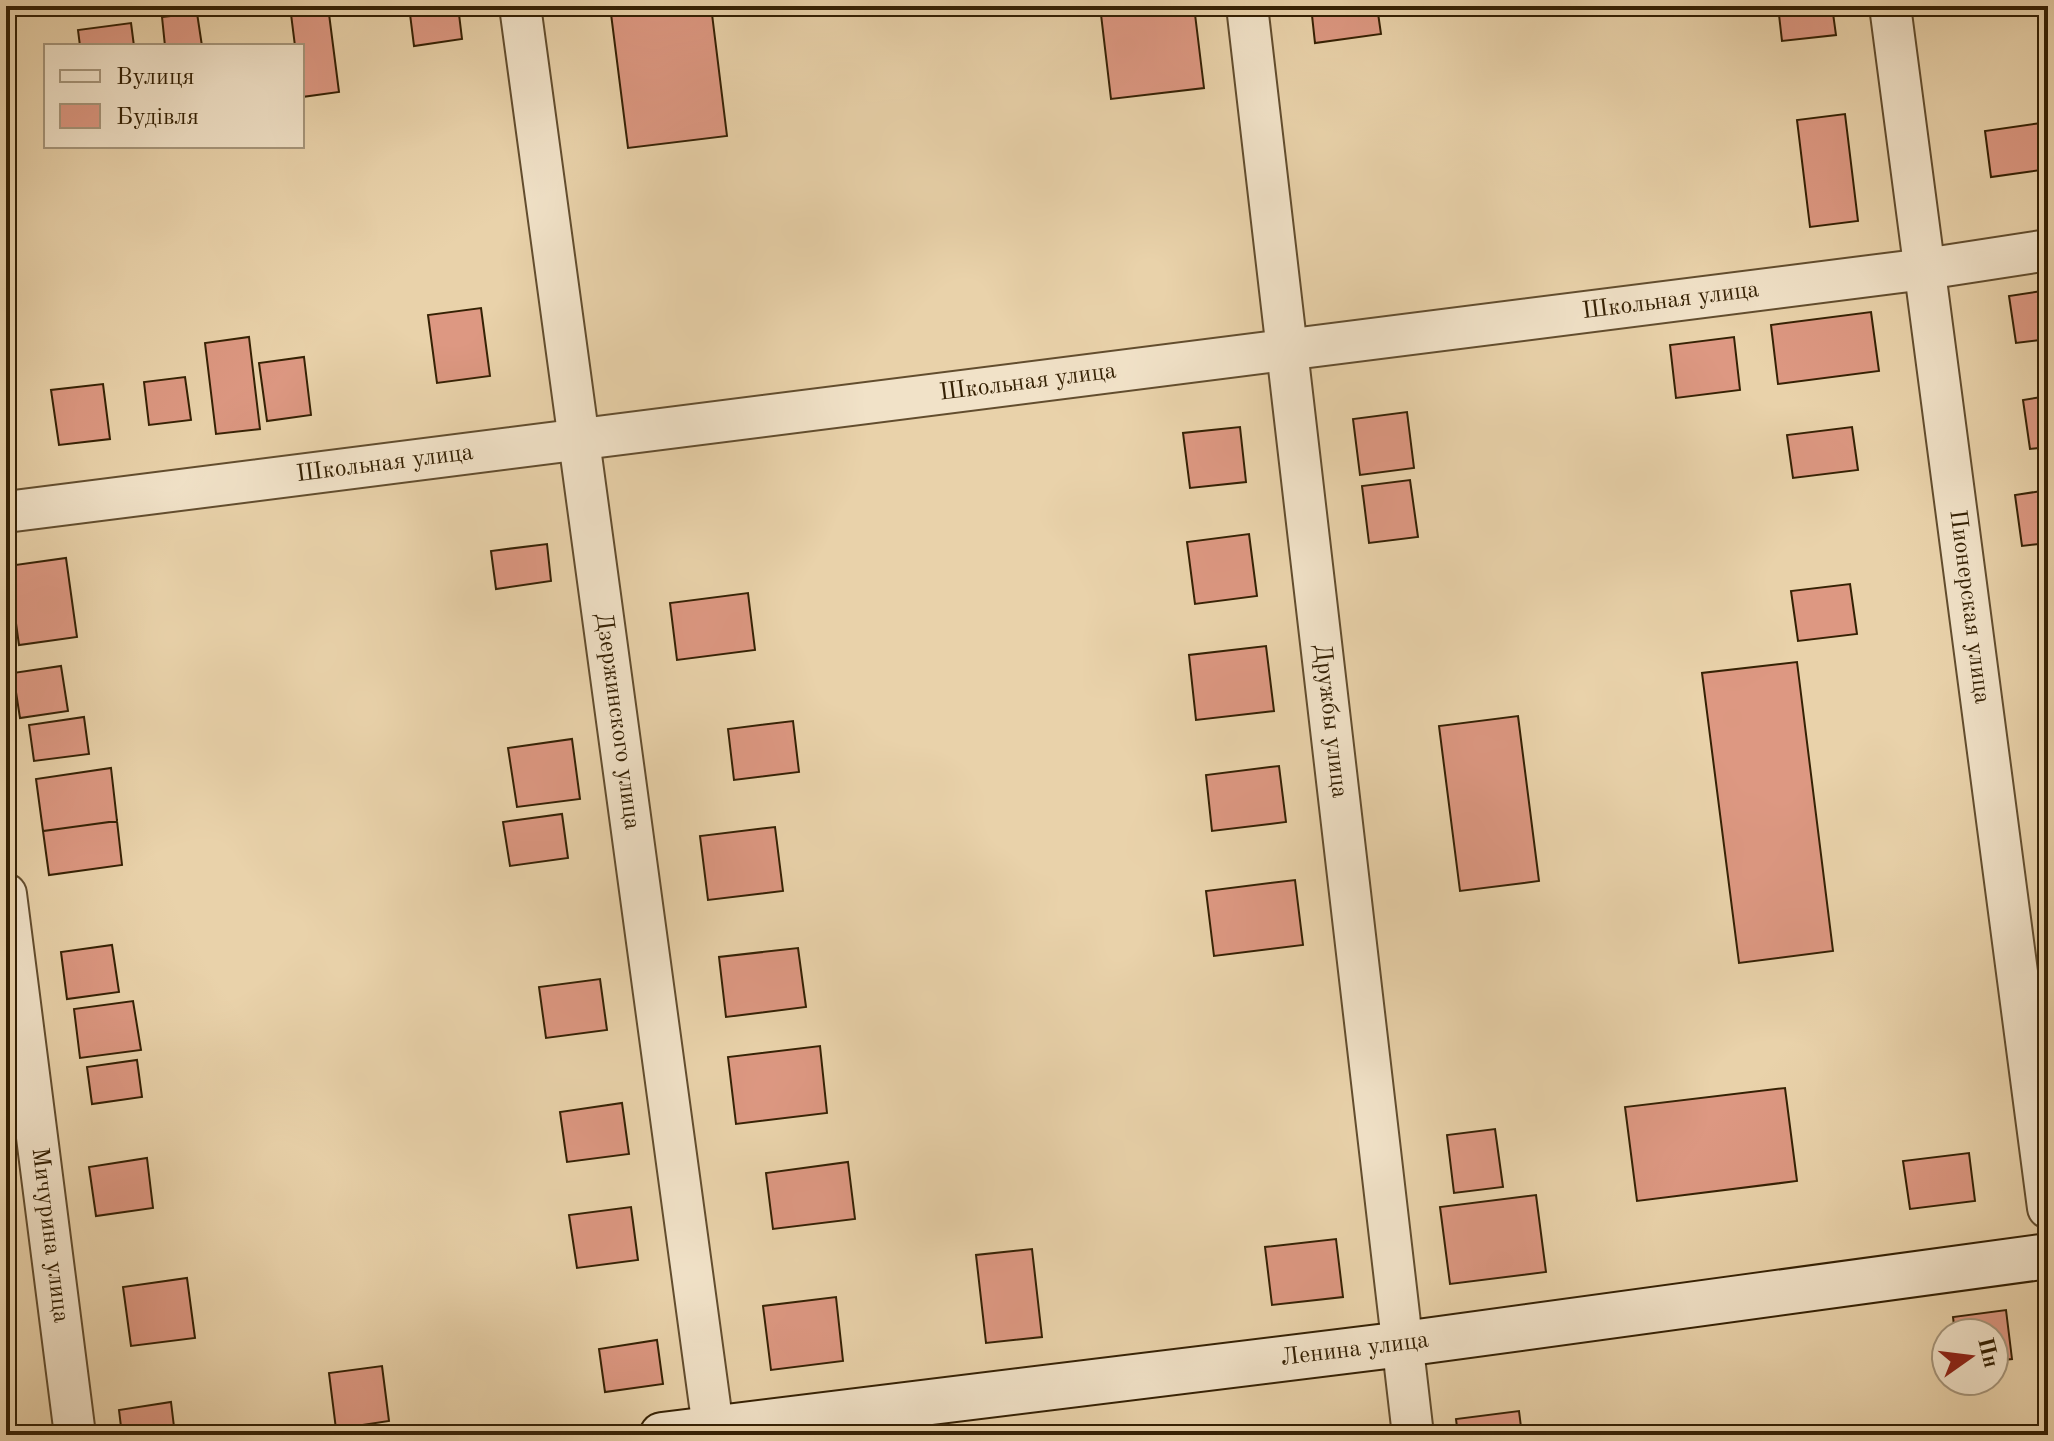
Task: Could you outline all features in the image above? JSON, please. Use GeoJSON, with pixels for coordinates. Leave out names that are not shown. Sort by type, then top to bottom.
{"type":"FeatureCollection","features":[{"type":"Feature","properties":{"kind":"street","name":"Дзержинского улица"},"geometry":{"type":"LineString","coordinates":[[520,6],[713,1432]]}},
{"type":"Feature","properties":{"kind":"street","name":"Дружбы улица"},"geometry":{"type":"LineString","coordinates":[[1247,6],[1413,1435]]}},
{"type":"Feature","properties":{"kind":"street","name":"Пионерская улица"},"geometry":{"type":"LineString","coordinates":[[1890,6],[2048,1208]]}},
{"type":"Feature","properties":{"kind":"street","name":"Школьная улица"},"geometry":{"type":"LineString","coordinates":[[6,512],[1925,269],[2048,250]]}},
{"type":"Feature","properties":{"kind":"street","name":"Мичурина улица"},"geometry":{"type":"LineString","coordinates":[[6,894],[75,1435]]}},
{"type":"Feature","properties":{"kind":"street","name":"Ленина улица"},"geometry":{"type":"LineString","coordinates":[[662,1435],[713,1432],[1403,1344],[2048,1256]]}},
{"type":"Feature","properties":{"kind":"building"},"geometry":{"type":"Polygon","coordinates":[[[290,6],[328,6],[339,92],[304,97],[304,44],[295,44],[290,6]]]}},
{"type":"Feature","properties":{"kind":"building"},"geometry":{"type":"Polygon","coordinates":[[[409,6],[458,6],[462,39],[414,46],[409,6]]]}},
{"type":"Feature","properties":{"kind":"building"},"geometry":{"type":"Polygon","coordinates":[[[610,6],[711,6],[727,136],[628,148],[610,6]]]}},
{"type":"Feature","properties":{"kind":"building"},"geometry":{"type":"Polygon","coordinates":[[[1100,6],[1194,6],[1204,88],[1111,99],[1100,6]]]}},
{"type":"Feature","properties":{"kind":"building"},"geometry":{"type":"Polygon","coordinates":[[[1311,6],[1377,6],[1381,34],[1315,43],[1311,6]]]}},
{"type":"Feature","properties":{"kind":"building"},"geometry":{"type":"Polygon","coordinates":[[[1778,6],[1832,6],[1836,35],[1782,41],[1778,6]]]}},
{"type":"Feature","properties":{"kind":"building"},"geometry":{"type":"Polygon","coordinates":[[[197,13],[202,44],[165,44],[162,17],[197,13]]]}},
{"type":"Feature","properties":{"kind":"building"},"geometry":{"type":"Polygon","coordinates":[[[131,23],[134,44],[80,44],[78,30],[131,23]]]}},
{"type":"Feature","properties":{"kind":"building"},"geometry":{"type":"Polygon","coordinates":[[[1845,114],[1858,221],[1810,227],[1797,120],[1845,114]]]}},
{"type":"Feature","properties":{"kind":"building"},"geometry":{"type":"Polygon","coordinates":[[[2048,122],[2048,169],[1991,177],[1985,131],[2048,122]]]}},
{"type":"Feature","properties":{"kind":"building"},"geometry":{"type":"Polygon","coordinates":[[[2048,290],[2048,339],[2016,343],[2009,296],[2048,290]]]}},
{"type":"Feature","properties":{"kind":"building"},"geometry":{"type":"Polygon","coordinates":[[[481,308],[490,376],[437,383],[428,315],[481,308]]]}},
{"type":"Feature","properties":{"kind":"building"},"geometry":{"type":"Polygon","coordinates":[[[1871,312],[1879,371],[1778,384],[1771,325],[1871,312]]]}},
{"type":"Feature","properties":{"kind":"building"},"geometry":{"type":"Polygon","coordinates":[[[249,337],[260,429],[216,434],[205,343],[249,337]]]}},
{"type":"Feature","properties":{"kind":"building"},"geometry":{"type":"Polygon","coordinates":[[[1734,337],[1740,390],[1676,398],[1670,345],[1734,337]]]}},
{"type":"Feature","properties":{"kind":"building"},"geometry":{"type":"Polygon","coordinates":[[[304,357],[311,415],[267,421],[259,363],[304,357]]]}},
{"type":"Feature","properties":{"kind":"building"},"geometry":{"type":"Polygon","coordinates":[[[185,377],[191,420],[149,425],[144,382],[185,377]]]}},
{"type":"Feature","properties":{"kind":"building"},"geometry":{"type":"Polygon","coordinates":[[[103,384],[110,439],[59,445],[51,390],[103,384]]]}},
{"type":"Feature","properties":{"kind":"building"},"geometry":{"type":"Polygon","coordinates":[[[2048,396],[2048,447],[2030,449],[2023,400],[2048,396]]]}},
{"type":"Feature","properties":{"kind":"building"},"geometry":{"type":"Polygon","coordinates":[[[1407,412],[1414,468],[1360,475],[1353,419],[1407,412]]]}},
{"type":"Feature","properties":{"kind":"building"},"geometry":{"type":"Polygon","coordinates":[[[1240,427],[1246,482],[1190,488],[1183,433],[1240,427]]]}},
{"type":"Feature","properties":{"kind":"building"},"geometry":{"type":"Polygon","coordinates":[[[1852,427],[1858,470],[1793,478],[1787,435],[1852,427]]]}},
{"type":"Feature","properties":{"kind":"building"},"geometry":{"type":"Polygon","coordinates":[[[1410,480],[1418,537],[1369,543],[1362,486],[1410,480]]]}},
{"type":"Feature","properties":{"kind":"building"},"geometry":{"type":"Polygon","coordinates":[[[2048,490],[2048,543],[2022,546],[2015,495],[2048,490]]]}},
{"type":"Feature","properties":{"kind":"building"},"geometry":{"type":"Polygon","coordinates":[[[1249,534],[1257,596],[1195,604],[1187,542],[1249,534]]]}},
{"type":"Feature","properties":{"kind":"building"},"geometry":{"type":"Polygon","coordinates":[[[547,544],[551,581],[496,589],[491,551],[547,544]]]}},
{"type":"Feature","properties":{"kind":"building"},"geometry":{"type":"Polygon","coordinates":[[[66,558],[77,637],[19,645],[8,566],[66,558]]]}},
{"type":"Feature","properties":{"kind":"building"},"geometry":{"type":"Polygon","coordinates":[[[1850,584],[1857,634],[1798,641],[1791,591],[1850,584]]]}},
{"type":"Feature","properties":{"kind":"building"},"geometry":{"type":"Polygon","coordinates":[[[748,593],[755,650],[677,660],[670,603],[748,593]]]}},
{"type":"Feature","properties":{"kind":"building"},"geometry":{"type":"Polygon","coordinates":[[[1266,646],[1274,711],[1196,720],[1189,655],[1266,646]]]}},
{"type":"Feature","properties":{"kind":"building"},"geometry":{"type":"Polygon","coordinates":[[[1797,662],[1833,951],[1739,963],[1702,673],[1797,662]]]}},
{"type":"Feature","properties":{"kind":"building"},"geometry":{"type":"Polygon","coordinates":[[[61,666],[68,711],[20,718],[13,673],[61,666]]]}},
{"type":"Feature","properties":{"kind":"building"},"geometry":{"type":"Polygon","coordinates":[[[1518,716],[1539,881],[1460,891],[1439,726],[1518,716]]]}},
{"type":"Feature","properties":{"kind":"building"},"geometry":{"type":"Polygon","coordinates":[[[84,717],[89,754],[34,761],[29,725],[84,717]]]}},
{"type":"Feature","properties":{"kind":"building"},"geometry":{"type":"Polygon","coordinates":[[[793,721],[799,772],[734,780],[728,729],[793,721]]]}},
{"type":"Feature","properties":{"kind":"building"},"geometry":{"type":"Polygon","coordinates":[[[572,739],[580,799],[517,807],[508,748],[572,739]]]}},
{"type":"Feature","properties":{"kind":"building"},"geometry":{"type":"Polygon","coordinates":[[[1279,766],[1286,822],[1212,831],[1206,775],[1279,766]]]}},
{"type":"Feature","properties":{"kind":"building"},"geometry":{"type":"Polygon","coordinates":[[[111,768],[117,821],[43,831],[36,779],[111,768]]]}},
{"type":"Feature","properties":{"kind":"building"},"geometry":{"type":"Polygon","coordinates":[[[562,814],[568,858],[510,866],[503,822],[562,814]]]}},
{"type":"Feature","properties":{"kind":"building"},"geometry":{"type":"Polygon","coordinates":[[[117,821],[122,865],[49,875],[43,831],[117,821]]]}},
{"type":"Feature","properties":{"kind":"building"},"geometry":{"type":"Polygon","coordinates":[[[775,827],[783,891],[708,900],[700,836],[775,827]]]}},
{"type":"Feature","properties":{"kind":"building"},"geometry":{"type":"Polygon","coordinates":[[[1295,880],[1303,945],[1214,956],[1206,891],[1295,880]]]}},
{"type":"Feature","properties":{"kind":"building"},"geometry":{"type":"Polygon","coordinates":[[[112,945],[119,992],[67,999],[61,952],[112,945]]]}},
{"type":"Feature","properties":{"kind":"building"},"geometry":{"type":"Polygon","coordinates":[[[798,948],[806,1007],[726,1017],[719,957],[798,948]]]}},
{"type":"Feature","properties":{"kind":"building"},"geometry":{"type":"Polygon","coordinates":[[[600,979],[607,1030],[546,1038],[539,987],[600,979]]]}},
{"type":"Feature","properties":{"kind":"building"},"geometry":{"type":"Polygon","coordinates":[[[133,1001],[141,1050],[80,1058],[74,1009],[133,1001]]]}},
{"type":"Feature","properties":{"kind":"building"},"geometry":{"type":"Polygon","coordinates":[[[820,1046],[827,1113],[736,1124],[728,1057],[820,1046]]]}},
{"type":"Feature","properties":{"kind":"building"},"geometry":{"type":"Polygon","coordinates":[[[137,1060],[142,1097],[92,1104],[87,1067],[137,1060]]]}},
{"type":"Feature","properties":{"kind":"building"},"geometry":{"type":"Polygon","coordinates":[[[1785,1088],[1797,1181],[1637,1201],[1625,1107],[1785,1088]]]}},
{"type":"Feature","properties":{"kind":"building"},"geometry":{"type":"Polygon","coordinates":[[[622,1103],[629,1154],[567,1162],[560,1112],[622,1103]]]}},
{"type":"Feature","properties":{"kind":"building"},"geometry":{"type":"Polygon","coordinates":[[[1495,1129],[1503,1187],[1454,1193],[1447,1135],[1495,1129]]]}},
{"type":"Feature","properties":{"kind":"building"},"geometry":{"type":"Polygon","coordinates":[[[1969,1153],[1975,1201],[1910,1209],[1903,1161],[1969,1153]]]}},
{"type":"Feature","properties":{"kind":"building"},"geometry":{"type":"Polygon","coordinates":[[[147,1158],[153,1208],[96,1216],[89,1167],[147,1158]]]}},
{"type":"Feature","properties":{"kind":"building"},"geometry":{"type":"Polygon","coordinates":[[[848,1162],[855,1219],[773,1229],[766,1173],[848,1162]]]}},
{"type":"Feature","properties":{"kind":"building"},"geometry":{"type":"Polygon","coordinates":[[[1536,1195],[1546,1272],[1450,1284],[1440,1207],[1536,1195]]]}},
{"type":"Feature","properties":{"kind":"building"},"geometry":{"type":"Polygon","coordinates":[[[631,1207],[638,1260],[577,1268],[569,1215],[631,1207]]]}},
{"type":"Feature","properties":{"kind":"building"},"geometry":{"type":"Polygon","coordinates":[[[1336,1239],[1343,1297],[1272,1305],[1265,1247],[1336,1239]]]}},
{"type":"Feature","properties":{"kind":"building"},"geometry":{"type":"Polygon","coordinates":[[[1032,1249],[1042,1337],[986,1343],[976,1255],[1032,1249]]]}},
{"type":"Feature","properties":{"kind":"building"},"geometry":{"type":"Polygon","coordinates":[[[187,1278],[195,1338],[131,1346],[123,1287],[187,1278]]]}},
{"type":"Feature","properties":{"kind":"building"},"geometry":{"type":"Polygon","coordinates":[[[836,1297],[843,1361],[771,1370],[763,1306],[836,1297]]]}},
{"type":"Feature","properties":{"kind":"building"},"geometry":{"type":"Polygon","coordinates":[[[2006,1310],[2007,1317],[1953,1317],[2006,1310]]]}},
{"type":"Feature","properties":{"kind":"building"},"geometry":{"type":"Polygon","coordinates":[[[657,1340],[663,1384],[605,1392],[599,1349],[657,1340]]]}},
{"type":"Feature","properties":{"kind":"building"},"geometry":{"type":"Polygon","coordinates":[[[382,1366],[389,1421],[336,1429],[329,1373],[382,1366]]]}},
{"type":"Feature","properties":{"kind":"building"},"geometry":{"type":"Polygon","coordinates":[[[171,1402],[175,1435],[122,1435],[119,1410],[171,1402]]]}},
{"type":"Feature","properties":{"kind":"building"},"geometry":{"type":"Polygon","coordinates":[[[1519,1411],[1522,1435],[1458,1435],[1456,1419],[1519,1411]]]}}]}
